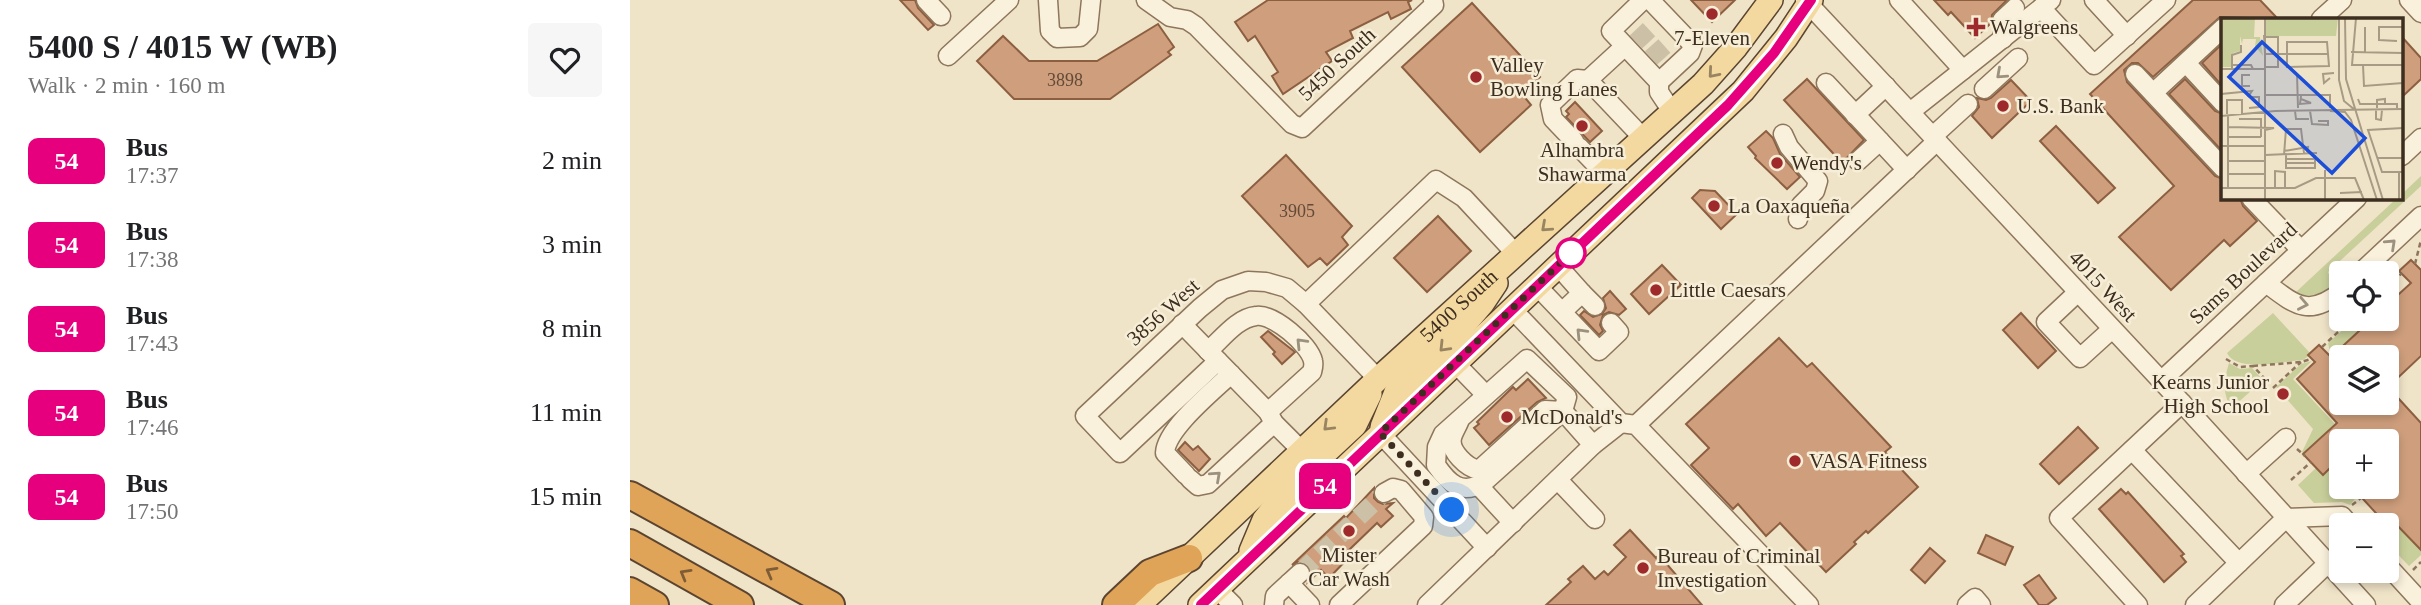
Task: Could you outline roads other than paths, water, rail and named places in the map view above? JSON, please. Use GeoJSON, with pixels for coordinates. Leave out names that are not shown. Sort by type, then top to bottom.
{"type":"FeatureCollection","features":[{"type":"Feature","properties":{"kind":"highway"},"geometry":{"type":"LineString","coordinates":[[630,495],[831,605]]}},
{"type":"Feature","properties":{"kind":"highway"},"geometry":{"type":"LineString","coordinates":[[630,542],[740,605]]}},
{"type":"Feature","properties":{"kind":"highway"},"geometry":{"type":"LineString","coordinates":[[1116,605],[1150,573],[1189,558]]}},
{"type":"Feature","properties":{"kind":"highway"},"geometry":{"type":"LineString","coordinates":[[630,591],[655,605]]}},
{"type":"Feature","properties":{"kind":"main road","name":"5400 South"},"geometry":{"type":"LineString","coordinates":[[1139,605],[1378,379],[1673,113],[1736,47],[1771,0]]}},
{"type":"Feature","properties":{"kind":"main road","name":"5400 South"},"geometry":{"type":"LineString","coordinates":[[1217,600],[1248,559],[1742,91],[1786,38],[1808,1]]}},
{"type":"Feature","properties":{"kind":"main road"},"geometry":{"type":"LineString","coordinates":[[1380,433],[1396,393],[1443,349],[1482,304],[1516,254]]}},
{"type":"Feature","properties":{"kind":"main road"},"geometry":{"type":"LineString","coordinates":[[1248,559],[1264,520],[1296,480],[1355,425],[1378,379]]}},
{"type":"Feature","properties":{"kind":"street"},"geometry":{"type":"LineString","coordinates":[[926,0],[941,16]]}},
{"type":"Feature","properties":{"kind":"street"},"geometry":{"type":"LineString","coordinates":[[948,56],[1009,0]]}},
{"type":"Feature","properties":{"kind":"street"},"geometry":{"type":"LineString","coordinates":[[1048,0],[1050,31],[1057,38],[1080,37],[1088,29],[1091,0]]}},
{"type":"Feature","properties":{"kind":"street","name":"5450 South"},"geometry":{"type":"LineString","coordinates":[[1146,0],[1170,17],[1186,19],[1196,26],[1292,124],[1302,128],[1433,3]]}},
{"type":"Feature","properties":{"kind":"street"},"geometry":{"type":"LineString","coordinates":[[1643,0],[1611,31],[1647,62],[1659,82],[1659,92],[1673,113]]}},
{"type":"Feature","properties":{"kind":"street"},"geometry":{"type":"LineString","coordinates":[[1650,0],[1660,20],[1675,36],[1693,45],[1690,53],[1659,82]]}},
{"type":"Feature","properties":{"kind":"street"},"geometry":{"type":"LineString","coordinates":[[1899,0],[1964,70]]}},
{"type":"Feature","properties":{"kind":"street"},"geometry":{"type":"LineString","coordinates":[[2094,0],[2127,36]]}},
{"type":"Feature","properties":{"kind":"street"},"geometry":{"type":"LineString","coordinates":[[1910,112],[2046,4],[2094,65],[2166,0]]}},
{"type":"Feature","properties":{"kind":"street"},"geometry":{"type":"LineString","coordinates":[[2322,18],[2342,0]]}},
{"type":"Feature","properties":{"kind":"street"},"geometry":{"type":"LineString","coordinates":[[2409,0],[2421,13]]}},
{"type":"Feature","properties":{"kind":"street","name":"4015 West"},"geometry":{"type":"LineString","coordinates":[[1808,1],[2366,605]]}},
{"type":"Feature","properties":{"kind":"street"},"geometry":{"type":"LineString","coordinates":[[2003,39],[2002,20],[2015,8]]}},
{"type":"Feature","properties":{"kind":"street"},"geometry":{"type":"LineString","coordinates":[[2153,93],[2221,30]]}},
{"type":"Feature","properties":{"kind":"street"},"geometry":{"type":"LineString","coordinates":[[1588,80],[1629,46]]}},
{"type":"Feature","properties":{"kind":"street"},"geometry":{"type":"LineString","coordinates":[[1984,89],[2018,58]]}},
{"type":"Feature","properties":{"kind":"street"},"geometry":{"type":"LineString","coordinates":[[2186,63],[2221,101]]}},
{"type":"Feature","properties":{"kind":"street"},"geometry":{"type":"LineString","coordinates":[[2135,74],[2221,166]]}},
{"type":"Feature","properties":{"kind":"street"},"geometry":{"type":"LineString","coordinates":[[1605,174],[1553,119],[1550,105],[1577,79],[1588,80],[1644,139]]}},
{"type":"Feature","properties":{"kind":"street"},"geometry":{"type":"LineString","coordinates":[[1826,83],[1907,170]]}},
{"type":"Feature","properties":{"kind":"street"},"geometry":{"type":"LineString","coordinates":[[1856,115],[1886,86]]}},
{"type":"Feature","properties":{"kind":"street"},"geometry":{"type":"LineString","coordinates":[[1427,605],[1593,445],[1628,424],[1907,170],[1968,104]]}},
{"type":"Feature","properties":{"kind":"street"},"geometry":{"type":"LineString","coordinates":[[1783,134],[1789,147],[1818,181],[1815,191],[1801,205],[1798,219]]}},
{"type":"Feature","properties":{"kind":"street"},"geometry":{"type":"LineString","coordinates":[[2403,155],[2421,138]]}},
{"type":"Feature","properties":{"kind":"street"},"geometry":{"type":"LineString","coordinates":[[1858,161],[1880,141]]}},
{"type":"Feature","properties":{"kind":"street"},"geometry":{"type":"LineString","coordinates":[[1306,303],[1436,180],[1464,198],[1516,254]]}},
{"type":"Feature","properties":{"kind":"street"},"geometry":{"type":"LineString","coordinates":[[2253,200],[2301,250]]}},
{"type":"Feature","properties":{"kind":"street","name":"Sams Boulevard"},"geometry":{"type":"LineString","coordinates":[[2161,381],[2355,200]]}},
{"type":"Feature","properties":{"kind":"street"},"geometry":{"type":"LineString","coordinates":[[2373,261],[2421,216]]}},
{"type":"Feature","properties":{"kind":"street"},"geometry":{"type":"LineString","coordinates":[[1558,266],[1589,299],[1562,312]]}},
{"type":"Feature","properties":{"kind":"street","name":"3856 West"},"geometry":{"type":"LineString","coordinates":[[1213,356],[1120,453],[1085,416],[1222,290],[1248,281],[1266,282],[1287,288],[1306,303],[1378,379]]}},
{"type":"Feature","properties":{"kind":"street"},"geometry":{"type":"LineString","coordinates":[[2266,282],[2292,302],[2308,307],[2329,301]]}},
{"type":"Feature","properties":{"kind":"street"},"geometry":{"type":"LineString","coordinates":[[1537,286],[1599,351],[1619,332],[1611,323]]}},
{"type":"Feature","properties":{"kind":"street"},"geometry":{"type":"LineString","coordinates":[[2078,292],[2046,322],[2080,358],[2112,329]]}},
{"type":"Feature","properties":{"kind":"street"},"geometry":{"type":"LineString","coordinates":[[1512,309],[1809,605]]}},
{"type":"Feature","properties":{"kind":"street"},"geometry":{"type":"LineString","coordinates":[[1213,356],[1237,324],[1258,315],[1281,323],[1310,353],[1314,363],[1312,372],[1240,454],[1208,484],[1198,486],[1165,453],[1167,443],[1174,435],[1190,428],[1235,378]]}},
{"type":"Feature","properties":{"kind":"street"},"geometry":{"type":"LineString","coordinates":[[1182,324],[1302,451]]}},
{"type":"Feature","properties":{"kind":"street"},"geometry":{"type":"LineString","coordinates":[[1563,411],[1567,397],[1527,359],[1443,434],[1437,447],[1436,465],[1454,485],[1463,489],[1474,489],[1479,478],[1545,410],[1563,411],[1593,445]]}},
{"type":"Feature","properties":{"kind":"street"},"geometry":{"type":"LineString","coordinates":[[1455,363],[1486,395]]}},
{"type":"Feature","properties":{"kind":"street"},"geometry":{"type":"LineString","coordinates":[[2138,605],[2059,518],[2182,403]]}},
{"type":"Feature","properties":{"kind":"street"},"geometry":{"type":"LineString","coordinates":[[1462,416],[1451,440],[1456,452],[1513,523]]}},
{"type":"Feature","properties":{"kind":"street"},"geometry":{"type":"LineString","coordinates":[[1380,433],[1487,548]]}},
{"type":"Feature","properties":{"kind":"street"},"geometry":{"type":"LineString","coordinates":[[2246,474],[2289,441]]}},
{"type":"Feature","properties":{"kind":"street"},"geometry":{"type":"LineString","coordinates":[[2132,450],[2239,564]]}},
{"type":"Feature","properties":{"kind":"street"},"geometry":{"type":"LineString","coordinates":[[1558,480],[1595,519]]}},
{"type":"Feature","properties":{"kind":"street"},"geometry":{"type":"LineString","coordinates":[[1339,605],[1423,526],[1424,517],[1420,510],[1401,490],[1393,488],[1384,493]]}},
{"type":"Feature","properties":{"kind":"street"},"geometry":{"type":"LineString","coordinates":[[2194,605],[2287,519],[2329,517]]}},
{"type":"Feature","properties":{"kind":"street"},"geometry":{"type":"LineString","coordinates":[[2284,605],[2327,564]]}},
{"type":"Feature","properties":{"kind":"street"},"geometry":{"type":"LineString","coordinates":[[1274,605],[1275,596],[1294,578],[1310,605]]}},
{"type":"Feature","properties":{"kind":"street"},"geometry":{"type":"LineString","coordinates":[[2399,578],[2421,602]]}},
{"type":"Feature","properties":{"kind":"tunnel"},"geometry":{"type":"LineString","coordinates":[[1636,42],[1655,24]]}},
{"type":"Feature","properties":{"kind":"tunnel"},"geometry":{"type":"LineString","coordinates":[[1651,58],[1670,41]]}},
{"type":"Feature","properties":{"kind":"tunnel"},"geometry":{"type":"LineString","coordinates":[[1300,573],[1384,493]]}},
{"type":"Feature","properties":{"kind":"place","name":"7-Eleven"},"geometry":{"type":"Point","coordinates":[1712,14]}},
{"type":"Feature","properties":{"kind":"place","name":"Walgreens"},"geometry":{"type":"Point","coordinates":[1976,27]}},
{"type":"Feature","properties":{"kind":"place","name":"Valley Bowling Lanes"},"geometry":{"type":"Point","coordinates":[1476,77]}},
{"type":"Feature","properties":{"kind":"place","name":"U.S. Bank"},"geometry":{"type":"Point","coordinates":[2003,106]}},
{"type":"Feature","properties":{"kind":"place","name":"Alhambra Shawarma"},"geometry":{"type":"Point","coordinates":[1582,126]}},
{"type":"Feature","properties":{"kind":"place","name":"Wendy's"},"geometry":{"type":"Point","coordinates":[1777,163]}},
{"type":"Feature","properties":{"kind":"place","name":"La Oaxaqueña"},"geometry":{"type":"Point","coordinates":[1714,206]}},
{"type":"Feature","properties":{"kind":"place","name":"Little Caesars"},"geometry":{"type":"Point","coordinates":[1656,290]}},
{"type":"Feature","properties":{"kind":"place","name":"Kearns Junior High School"},"geometry":{"type":"Point","coordinates":[2283,394]}},
{"type":"Feature","properties":{"kind":"place","name":"McDonald's"},"geometry":{"type":"Point","coordinates":[1507,417]}},
{"type":"Feature","properties":{"kind":"place","name":"VASA Fitness"},"geometry":{"type":"Point","coordinates":[1795,461]}},
{"type":"Feature","properties":{"kind":"place","name":"Mister Car Wash"},"geometry":{"type":"Point","coordinates":[1349,531]}},
{"type":"Feature","properties":{"kind":"place","name":"Bureau of Criminal Investigation"},"geometry":{"type":"Point","coordinates":[1643,568]}}]}
